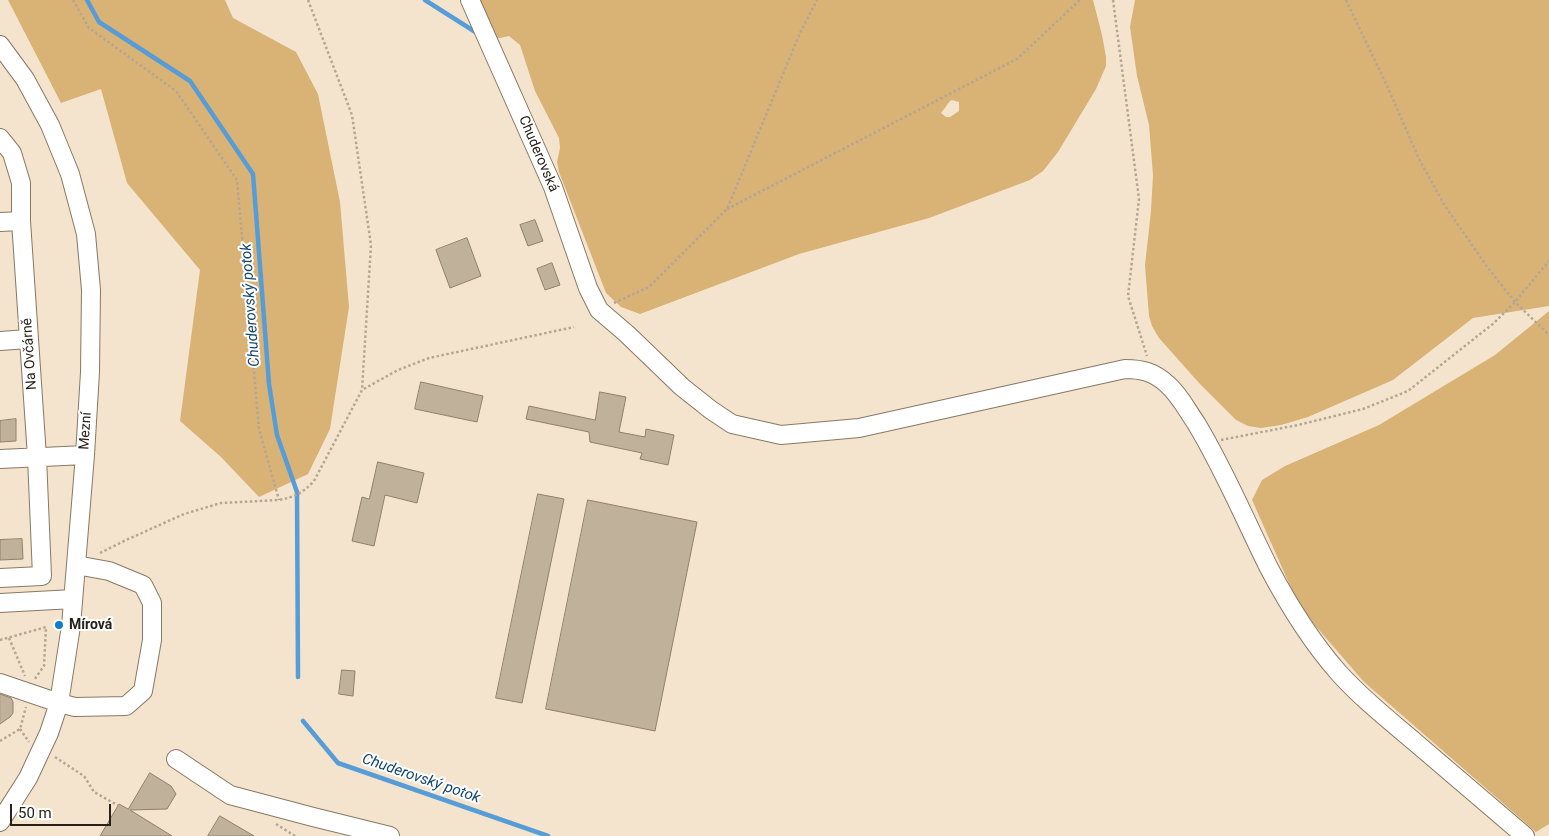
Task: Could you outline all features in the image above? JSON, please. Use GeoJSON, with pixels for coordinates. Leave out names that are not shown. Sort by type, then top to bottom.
{"type":"FeatureCollection","features":[{"type":"Feature","properties":{"kind":"street","name":"Chuderovská"},"geometry":{"type":"LineString","coordinates":[[470,0],[553,187],[588,288],[599,310]]}},
{"type":"Feature","properties":{"kind":"street","name":"Mezní"},"geometry":{"type":"LineString","coordinates":[[0,45],[24,79],[50,125],[70,174],[86,234],[91,290],[90,372],[85,454],[73,599],[59,703],[49,733],[28,778],[0,822]]}},
{"type":"Feature","properties":{"kind":"street","name":"Na Ovčárně"},"geometry":{"type":"LineString","coordinates":[[0,138],[12,154],[21,183],[42,576],[0,578]]}},
{"type":"Feature","properties":{"kind":"street"},"geometry":{"type":"LineString","coordinates":[[0,222],[22,221]]}},
{"type":"Feature","properties":{"kind":"street"},"geometry":{"type":"LineString","coordinates":[[599,310],[682,387],[710,410],[732,424],[781,435],[858,428],[1125,369],[1141,370],[1154,375],[1167,383],[1178,396],[1208,442],[1270,570],[1295,613],[1338,672],[1376,710],[1525,836]]}},
{"type":"Feature","properties":{"kind":"street"},"geometry":{"type":"LineString","coordinates":[[0,341],[28,339]]}},
{"type":"Feature","properties":{"kind":"street"},"geometry":{"type":"LineString","coordinates":[[0,459],[85,454]]}},
{"type":"Feature","properties":{"kind":"street"},"geometry":{"type":"LineString","coordinates":[[0,684],[30,690],[59,703],[75,707],[126,706],[143,691],[152,640],[152,603],[143,585],[109,572],[76,566]]}},
{"type":"Feature","properties":{"kind":"street"},"geometry":{"type":"LineString","coordinates":[[0,603],[73,599]]}},
{"type":"Feature","properties":{"kind":"street"},"geometry":{"type":"LineString","coordinates":[[176,759],[230,795],[390,836]]}},
{"type":"Feature","properties":{"kind":"path"},"geometry":{"type":"LineString","coordinates":[[73,0],[89,28],[176,90],[236,180],[259,429],[279,500]]}},
{"type":"Feature","properties":{"kind":"path"},"geometry":{"type":"LineString","coordinates":[[100,553],[124,540],[184,514],[221,503],[279,500],[305,491],[314,481],[362,390],[371,245],[352,115],[308,0]]}},
{"type":"Feature","properties":{"kind":"path"},"geometry":{"type":"LineString","coordinates":[[727,209],[816,0]]}},
{"type":"Feature","properties":{"kind":"path"},"geometry":{"type":"LineString","coordinates":[[599,310],[649,287],[727,209],[1017,59],[1080,0]]}},
{"type":"Feature","properties":{"kind":"path"},"geometry":{"type":"LineString","coordinates":[[1113,0],[1139,200],[1128,296],[1154,375]]}},
{"type":"Feature","properties":{"kind":"path"},"geometry":{"type":"LineString","coordinates":[[1346,0],[1388,88],[1419,160],[1445,206],[1488,268],[1516,302],[1549,334]]}},
{"type":"Feature","properties":{"kind":"path"},"geometry":{"type":"LineString","coordinates":[[1208,442],[1298,425],[1363,409],[1408,391],[1494,323],[1516,302],[1549,261]]}},
{"type":"Feature","properties":{"kind":"path"},"geometry":{"type":"LineString","coordinates":[[362,390],[398,370],[429,358],[574,327]]}},
{"type":"Feature","properties":{"kind":"path"},"geometry":{"type":"LineString","coordinates":[[0,640],[46,627],[44,666],[30,690],[20,729],[0,742]]}},
{"type":"Feature","properties":{"kind":"path"},"geometry":{"type":"LineString","coordinates":[[9,638],[30,690]]}},
{"type":"Feature","properties":{"kind":"path"},"geometry":{"type":"LineString","coordinates":[[20,729],[32,745]]}},
{"type":"Feature","properties":{"kind":"path"},"geometry":{"type":"LineString","coordinates":[[48,758],[56,757],[84,776],[94,792],[119,806]]}},
{"type":"Feature","properties":{"kind":"shaded area"},"geometry":{"type":"Polygon","coordinates":[[[8,0],[225,0],[233,18],[296,52],[318,94],[340,202],[349,307],[330,429],[308,474],[259,497],[221,457],[180,421],[200,270],[127,183],[101,89],[61,103],[8,0]]]}},
{"type":"Feature","properties":{"kind":"shaded area"},"geometry":{"type":"Polygon","coordinates":[[[479,0],[1093,0],[1102,35],[1106,66],[1096,89],[1058,152],[1043,171],[1030,180],[929,218],[799,254],[640,314],[621,307],[606,293],[559,172],[557,162],[560,148],[559,138],[535,91],[520,45],[509,36],[495,39],[479,0]],[[950,101],[941,113],[946,117],[950,117],[959,111],[959,102],[950,101]]]}},
{"type":"Feature","properties":{"kind":"shaded area"},"geometry":{"type":"Polygon","coordinates":[[[1135,0],[1549,0],[1549,306],[1473,318],[1393,380],[1308,417],[1281,425],[1261,428],[1248,426],[1236,420],[1199,383],[1159,338],[1149,316],[1145,265],[1153,175],[1149,125],[1137,76],[1130,27],[1135,0]]]}},
{"type":"Feature","properties":{"kind":"shaded area"},"geometry":{"type":"Polygon","coordinates":[[[1549,311],[1549,824],[1536,832],[1364,682],[1300,608],[1252,500],[1262,480],[1285,466],[1379,425],[1495,355],[1549,311]]]}},
{"type":"Feature","properties":{"kind":"building"},"geometry":{"type":"Polygon","coordinates":[[[535,220],[543,241],[528,246],[520,225],[535,220]]]}},
{"type":"Feature","properties":{"kind":"building"},"geometry":{"type":"Polygon","coordinates":[[[467,238],[481,276],[450,288],[436,250],[467,238]]]}},
{"type":"Feature","properties":{"kind":"building"},"geometry":{"type":"Polygon","coordinates":[[[552,263],[560,285],[545,290],[537,269],[552,263]]]}},
{"type":"Feature","properties":{"kind":"building"},"geometry":{"type":"Polygon","coordinates":[[[421,382],[483,396],[477,422],[415,409],[421,382]]]}},
{"type":"Feature","properties":{"kind":"building"},"geometry":{"type":"Polygon","coordinates":[[[600,392],[626,397],[619,432],[645,437],[646,429],[674,435],[668,465],[640,459],[642,453],[590,442],[589,432],[526,419],[529,406],[595,420],[600,392]]]}},
{"type":"Feature","properties":{"kind":"building"},"geometry":{"type":"Polygon","coordinates":[[[16,419],[16,441],[0,442],[0,421],[16,419]]]}},
{"type":"Feature","properties":{"kind":"building"},"geometry":{"type":"Polygon","coordinates":[[[378,462],[424,473],[417,503],[385,495],[374,546],[352,541],[362,497],[369,499],[378,462]]]}},
{"type":"Feature","properties":{"kind":"building"},"geometry":{"type":"Polygon","coordinates":[[[538,494],[564,499],[522,703],[496,698],[538,494]]]}},
{"type":"Feature","properties":{"kind":"building"},"geometry":{"type":"Polygon","coordinates":[[[588,500],[697,522],[655,731],[546,709],[588,500]]]}},
{"type":"Feature","properties":{"kind":"building"},"geometry":{"type":"Polygon","coordinates":[[[22,539],[23,559],[0,560],[0,540],[22,539]]]}},
{"type":"Feature","properties":{"kind":"building"},"geometry":{"type":"Polygon","coordinates":[[[342,670],[355,671],[353,696],[339,694],[342,670]]]}},
{"type":"Feature","properties":{"kind":"building"},"geometry":{"type":"Polygon","coordinates":[[[0,694],[11,698],[13,713],[0,724],[0,694]]]}},
{"type":"Feature","properties":{"kind":"building"},"geometry":{"type":"Polygon","coordinates":[[[150,773],[171,786],[176,794],[167,809],[130,810],[172,836],[100,836],[119,804],[128,809],[150,773]]]}},
{"type":"Feature","properties":{"kind":"building"},"geometry":{"type":"Polygon","coordinates":[[[220,816],[254,836],[208,836],[220,816]]]}},
{"type":"Feature","properties":{"kind":"waterway","name":"Chuderovský potok"},"geometry":{"type":"LineString","coordinates":[[87,0],[99,22],[190,81],[253,174],[269,384],[277,435],[297,492],[298,677]]}},
{"type":"Feature","properties":{"kind":"waterway"},"geometry":{"type":"LineString","coordinates":[[425,0],[477,33]]}},
{"type":"Feature","properties":{"kind":"waterway","name":"Chuderovský potok"},"geometry":{"type":"LineString","coordinates":[[303,721],[338,763],[548,836]]}},
{"type":"Feature","properties":{"kind":"place","name":"Mírová"},"geometry":{"type":"Point","coordinates":[59,625]}}]}
